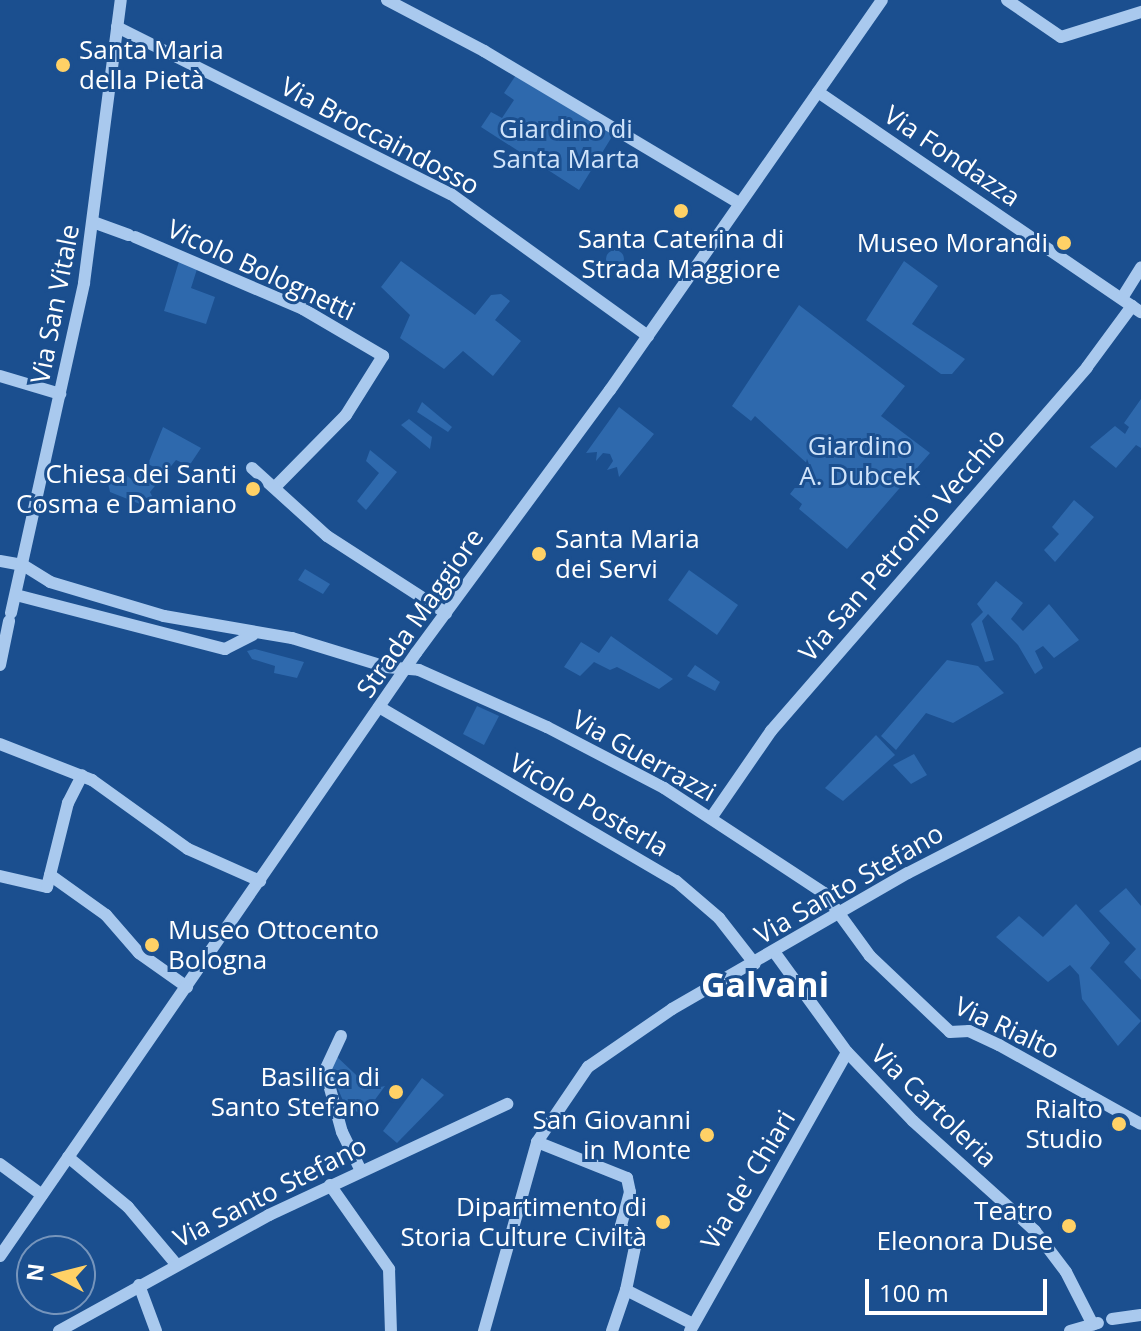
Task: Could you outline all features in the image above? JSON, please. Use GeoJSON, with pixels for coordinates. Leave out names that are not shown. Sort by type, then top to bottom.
{"type":"FeatureCollection","features":[{"type":"Feature","properties":{"kind":"street","name":"Via San Vitale"},"geometry":{"type":"LineString","coordinates":[[0,665],[60,394],[93,222],[121,0]]}},
{"type":"Feature","properties":{"kind":"street"},"geometry":{"type":"LineString","coordinates":[[387,0],[484,51],[739,203]]}},
{"type":"Feature","properties":{"kind":"street","name":"Strada Maggiore"},"geometry":{"type":"LineString","coordinates":[[0,1256],[405,669],[648,336],[882,0]]}},
{"type":"Feature","properties":{"kind":"street"},"geometry":{"type":"LineString","coordinates":[[1007,0],[1061,37],[1141,12]]}},
{"type":"Feature","properties":{"kind":"street","name":"Via Broccaindosso"},"geometry":{"type":"LineString","coordinates":[[117,27],[451,194],[648,336]]}},
{"type":"Feature","properties":{"kind":"street","name":"Via Fondazza"},"geometry":{"type":"LineString","coordinates":[[818,92],[1130,303]]}},
{"type":"Feature","properties":{"kind":"street","name":"Vicolo Bolognetti"},"geometry":{"type":"LineString","coordinates":[[93,222],[313,313],[383,356],[346,415],[275,487]]}},
{"type":"Feature","properties":{"kind":"street","name":"Via San Petronio Vecchio"},"geometry":{"type":"LineString","coordinates":[[711,818],[771,731],[1087,367],[1130,303],[1141,267]]}},
{"type":"Feature","properties":{"kind":"street"},"geometry":{"type":"LineString","coordinates":[[0,376],[60,394]]}},
{"type":"Feature","properties":{"kind":"street"},"geometry":{"type":"LineString","coordinates":[[252,468],[327,536],[446,613]]}},
{"type":"Feature","properties":{"kind":"street","name":"Via Guerrazzi"},"geometry":{"type":"LineString","coordinates":[[0,561],[23,565],[50,582],[164,616],[253,635],[292,638],[405,669],[525,716],[711,818],[814,886],[841,915]]}},
{"type":"Feature","properties":{"kind":"street"},"geometry":{"type":"LineString","coordinates":[[93,614],[98,594]]}},
{"type":"Feature","properties":{"kind":"street"},"geometry":{"type":"LineString","coordinates":[[16,595],[225,649],[253,635]]}},
{"type":"Feature","properties":{"kind":"street","name":"Vicolo Posterla"},"geometry":{"type":"LineString","coordinates":[[379,707],[676,881],[719,918],[755,964]]}},
{"type":"Feature","properties":{"kind":"street"},"geometry":{"type":"LineString","coordinates":[[0,744],[82,775],[188,849],[260,881]]}},
{"type":"Feature","properties":{"kind":"street","name":"Via Santo Stefano"},"geometry":{"type":"LineString","coordinates":[[537,1142],[588,1067],[672,1009],[775,953],[940,855],[1141,753]]}},
{"type":"Feature","properties":{"kind":"street"},"geometry":{"type":"LineString","coordinates":[[0,876],[44,889],[68,803],[82,775]]}},
{"type":"Feature","properties":{"kind":"street"},"geometry":{"type":"LineString","coordinates":[[50,875],[106,915],[134,948],[187,987]]}},
{"type":"Feature","properties":{"kind":"street","name":"Via Rialto"},"geometry":{"type":"LineString","coordinates":[[841,915],[870,956],[950,1032],[969,1031],[999,1045],[1140,1122]]}},
{"type":"Feature","properties":{"kind":"street","name":"Via Cartoleria"},"geometry":{"type":"LineString","coordinates":[[775,953],[847,1052],[913,1121],[1035,1231],[1102,1322]]}},
{"type":"Feature","properties":{"kind":"street"},"geometry":{"type":"LineString","coordinates":[[341,1036],[325,1070],[338,1104],[342,1132],[361,1171]]}},
{"type":"Feature","properties":{"kind":"street","name":"Via de' Chiari"},"geometry":{"type":"LineString","coordinates":[[691,1328],[847,1052]]}},
{"type":"Feature","properties":{"kind":"street","name":"Via Santo Stefano"},"geometry":{"type":"LineString","coordinates":[[59,1331],[221,1240],[330,1185],[507,1104]]}},
{"type":"Feature","properties":{"kind":"street"},"geometry":{"type":"LineString","coordinates":[[484,1331],[537,1142],[627,1178],[630,1192],[621,1226],[635,1253],[612,1331]]}},
{"type":"Feature","properties":{"kind":"street"},"geometry":{"type":"LineString","coordinates":[[68,1157],[128,1207],[176,1264]]}},
{"type":"Feature","properties":{"kind":"street"},"geometry":{"type":"LineString","coordinates":[[0,1164],[42,1195]]}},
{"type":"Feature","properties":{"kind":"street"},"geometry":{"type":"LineString","coordinates":[[330,1185],[389,1269],[391,1331]]}},
{"type":"Feature","properties":{"kind":"street"},"geometry":{"type":"LineString","coordinates":[[139,1285],[156,1331]]}},
{"type":"Feature","properties":{"kind":"street"},"geometry":{"type":"LineString","coordinates":[[626,1290],[691,1328]]}},
{"type":"Feature","properties":{"kind":"street"},"geometry":{"type":"LineString","coordinates":[[1070,1331],[1141,1315]]}},
{"type":"Feature","properties":{"kind":"green space","name":"Giardino di Santa Marta"},"geometry":{"type":"Polygon","coordinates":[[[516,75],[613,135],[579,190],[481,127],[491,112],[502,118],[514,100],[504,93],[516,75]]]}},
{"type":"Feature","properties":{"kind":"green space"},"geometry":{"type":"Polygon","coordinates":[[[615,250],[624,259],[615,268],[606,259],[615,250]]]}},
{"type":"Feature","properties":{"kind":"green space"},"geometry":{"type":"Polygon","coordinates":[[[180,258],[198,266],[191,288],[215,297],[206,324],[164,311],[180,258]]]}},
{"type":"Feature","properties":{"kind":"green space"},"geometry":{"type":"Polygon","coordinates":[[[401,261],[475,315],[491,295],[501,294],[510,301],[495,320],[521,341],[493,376],[463,351],[444,369],[400,338],[410,315],[381,287],[401,261]]]}},
{"type":"Feature","properties":{"kind":"green space"},"geometry":{"type":"Polygon","coordinates":[[[904,261],[938,286],[912,324],[965,359],[952,374],[941,374],[866,320],[904,261]]]}},
{"type":"Feature","properties":{"kind":"green space","name":"Giardino A. Dubcek"},"geometry":{"type":"Polygon","coordinates":[[[799,305],[905,386],[881,416],[930,453],[847,549],[799,509],[802,504],[790,494],[811,467],[755,416],[751,421],[732,406],[799,305]]]}},
{"type":"Feature","properties":{"kind":"green space"},"geometry":{"type":"Polygon","coordinates":[[[1141,399],[1141,448],[1136,445],[1116,468],[1090,447],[1115,426],[1125,434],[1129,427],[1124,423],[1141,399]]]}},
{"type":"Feature","properties":{"kind":"green space"},"geometry":{"type":"Polygon","coordinates":[[[422,402],[452,427],[448,432],[417,412],[422,402]]]}},
{"type":"Feature","properties":{"kind":"green space"},"geometry":{"type":"Polygon","coordinates":[[[619,407],[654,434],[619,477],[617,467],[607,470],[613,461],[610,454],[603,453],[596,461],[597,452],[586,453],[619,407]]]}},
{"type":"Feature","properties":{"kind":"green space"},"geometry":{"type":"Polygon","coordinates":[[[409,419],[432,437],[430,449],[401,425],[409,419]]]}},
{"type":"Feature","properties":{"kind":"green space"},"geometry":{"type":"Polygon","coordinates":[[[163,427],[201,448],[189,466],[176,460],[150,492],[155,502],[150,508],[110,492],[106,474],[119,481],[123,473],[134,481],[140,471],[150,475],[154,467],[148,464],[163,427]]]}},
{"type":"Feature","properties":{"kind":"green space"},"geometry":{"type":"Polygon","coordinates":[[[370,450],[397,472],[366,510],[357,501],[379,473],[366,461],[370,450]]]}},
{"type":"Feature","properties":{"kind":"green space"},"geometry":{"type":"Polygon","coordinates":[[[1074,500],[1094,517],[1055,562],[1044,550],[1059,534],[1052,527],[1074,500]]]}},
{"type":"Feature","properties":{"kind":"green space"},"geometry":{"type":"Polygon","coordinates":[[[305,569],[330,584],[323,594],[298,580],[305,569]]]}},
{"type":"Feature","properties":{"kind":"green space"},"geometry":{"type":"Polygon","coordinates":[[[689,570],[738,605],[717,635],[668,600],[689,570]]]}},
{"type":"Feature","properties":{"kind":"green space"},"geometry":{"type":"Polygon","coordinates":[[[996,581],[1023,603],[1011,619],[1023,631],[1049,604],[1079,640],[1054,658],[1043,646],[1035,651],[1043,668],[1035,674],[1018,645],[988,614],[982,621],[994,660],[985,662],[971,624],[983,612],[977,604],[996,581]]]}},
{"type":"Feature","properties":{"kind":"green space"},"geometry":{"type":"Polygon","coordinates":[[[611,636],[673,679],[659,689],[617,667],[610,670],[594,662],[580,676],[564,667],[581,642],[599,653],[611,636]]]}},
{"type":"Feature","properties":{"kind":"green space"},"geometry":{"type":"Polygon","coordinates":[[[255,649],[304,662],[297,678],[274,673],[275,666],[252,659],[247,651],[255,649]]]}},
{"type":"Feature","properties":{"kind":"green space"},"geometry":{"type":"Polygon","coordinates":[[[947,660],[978,666],[1004,693],[953,723],[926,713],[896,750],[881,736],[947,660]]]}},
{"type":"Feature","properties":{"kind":"green space"},"geometry":{"type":"Polygon","coordinates":[[[695,665],[720,682],[715,691],[687,676],[695,665]]]}},
{"type":"Feature","properties":{"kind":"green space"},"geometry":{"type":"Polygon","coordinates":[[[477,706],[499,716],[484,745],[463,734],[477,706]]]}},
{"type":"Feature","properties":{"kind":"green space"},"geometry":{"type":"Polygon","coordinates":[[[876,735],[895,755],[843,801],[825,788],[876,735]]]}},
{"type":"Feature","properties":{"kind":"green space"},"geometry":{"type":"Polygon","coordinates":[[[914,754],[927,775],[911,784],[893,765],[914,754]]]}},
{"type":"Feature","properties":{"kind":"green space"},"geometry":{"type":"Polygon","coordinates":[[[1126,888],[1141,906],[1141,980],[1124,962],[1136,949],[1099,911],[1126,888]]]}},
{"type":"Feature","properties":{"kind":"green space"},"geometry":{"type":"Polygon","coordinates":[[[1076,904],[1110,943],[1090,968],[1141,1021],[1118,1046],[1082,999],[1079,975],[1070,965],[1048,982],[996,937],[1019,916],[1043,937],[1076,904]]]}},
{"type":"Feature","properties":{"kind":"green space"},"geometry":{"type":"Polygon","coordinates":[[[335,1055],[371,1089],[385,1086],[363,1116],[344,1103],[329,1068],[335,1055]]]}},
{"type":"Feature","properties":{"kind":"green space"},"geometry":{"type":"Polygon","coordinates":[[[422,1078],[444,1095],[397,1143],[383,1131],[422,1078]]]}},
{"type":"Feature","properties":{"kind":"place","name":"Santa Maria della Pietà"},"geometry":{"type":"Point","coordinates":[63,65]}},
{"type":"Feature","properties":{"kind":"place","name":"Santa Caterina di Strada Maggiore"},"geometry":{"type":"Point","coordinates":[681,211]}},
{"type":"Feature","properties":{"kind":"place","name":"Museo Morandi"},"geometry":{"type":"Point","coordinates":[1064,243]}},
{"type":"Feature","properties":{"kind":"place","name":"Chiesa dei Santi Cosma e Damiano"},"geometry":{"type":"Point","coordinates":[253,489]}},
{"type":"Feature","properties":{"kind":"place","name":"Santa Maria dei Servi"},"geometry":{"type":"Point","coordinates":[539,554]}},
{"type":"Feature","properties":{"kind":"place","name":"Museo Ottocento Bologna"},"geometry":{"type":"Point","coordinates":[152,945]}},
{"type":"Feature","properties":{"kind":"place","name":"Basilica di Santo Stefano"},"geometry":{"type":"Point","coordinates":[396,1092]}},
{"type":"Feature","properties":{"kind":"place","name":"Rialto Studio"},"geometry":{"type":"Point","coordinates":[1119,1124]}},
{"type":"Feature","properties":{"kind":"place","name":"San Giovanni in Monte"},"geometry":{"type":"Point","coordinates":[707,1135]}},
{"type":"Feature","properties":{"kind":"place","name":"Dipartimento di Storia Culture Civiltà"},"geometry":{"type":"Point","coordinates":[663,1222]}},
{"type":"Feature","properties":{"kind":"place","name":"Teatro Eleonora Duse"},"geometry":{"type":"Point","coordinates":[1069,1226]}},
{"type":"Feature","properties":{"kind":"district","name":"Galvani"},"geometry":{"type":"Point","coordinates":[765,985]}}]}
